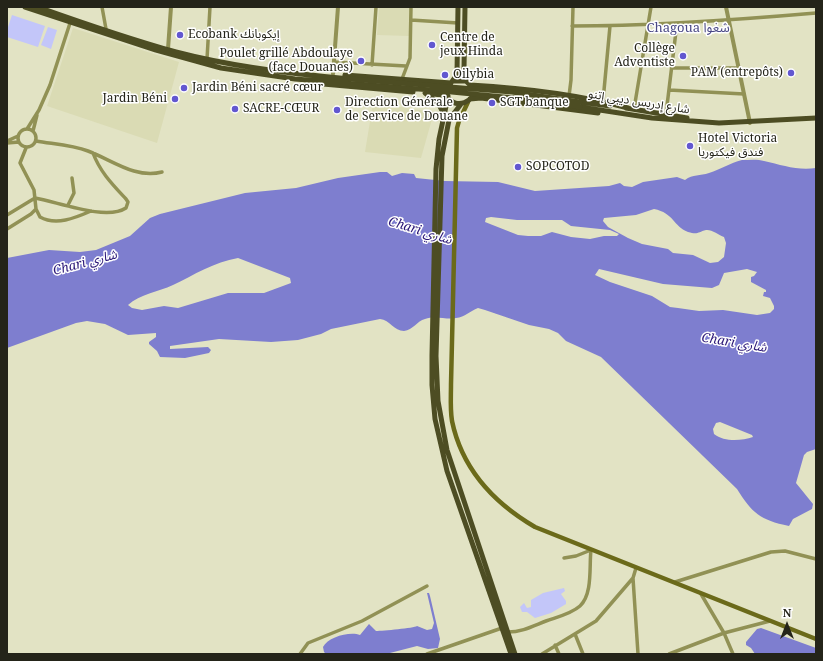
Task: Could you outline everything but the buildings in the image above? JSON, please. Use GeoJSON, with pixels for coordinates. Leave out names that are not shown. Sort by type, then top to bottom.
{"type":"FeatureCollection","features":[{"type":"Feature","properties":{"kind":"main road"},"geometry":{"type":"LineString","coordinates":[[25,7],[189,60],[221,68],[349,88],[424,92],[448,97],[454,103],[461,104]]}},
{"type":"Feature","properties":{"kind":"main road"},"geometry":{"type":"LineString","coordinates":[[38,7],[71,21],[106,29],[168,49],[207,59],[350,81],[580,104]]}},
{"type":"Feature","properties":{"kind":"main road"},"geometry":{"type":"LineString","coordinates":[[458,7],[457,68],[448,89],[448,97],[439,139],[435,328],[432,385],[435,419],[442,452],[511,654]]}},
{"type":"Feature","properties":{"kind":"main road"},"geometry":{"type":"LineString","coordinates":[[465,7],[464,69],[466,81],[470,85],[473,92],[458,124],[455,171],[451,384],[452,420],[461,449],[469,465],[492,496],[519,517],[535,527],[770,622],[816,639]]}},
{"type":"Feature","properties":{"kind":"main road"},"geometry":{"type":"LineString","coordinates":[[301,74],[333,74],[452,82],[466,81]]}},
{"type":"Feature","properties":{"kind":"main road"},"geometry":{"type":"LineString","coordinates":[[294,79],[350,81]]}},
{"type":"Feature","properties":{"kind":"main road"},"geometry":{"type":"LineString","coordinates":[[470,85],[528,90],[603,101],[628,108]]}},
{"type":"Feature","properties":{"kind":"main road"},"geometry":{"type":"LineString","coordinates":[[424,92],[435,100],[444,114]]}},
{"type":"Feature","properties":{"kind":"main road"},"geometry":{"type":"LineString","coordinates":[[439,169],[451,116],[461,104],[469,100],[481,98],[603,113],[627,114]]}},
{"type":"Feature","properties":{"kind":"main road","name":"شارع إدريس ديبي إتنو"},"geometry":{"type":"LineString","coordinates":[[580,104],[628,108],[666,114],[695,121]]}},
{"type":"Feature","properties":{"kind":"main road","name":"شارع إدريس ديبي إتنو"},"geometry":{"type":"LineString","coordinates":[[580,104],[627,114],[695,121],[750,123],[816,118]]}},
{"type":"Feature","properties":{"kind":"main road"},"geometry":{"type":"LineString","coordinates":[[435,328],[437,385],[443,434],[461,496],[515,654]]}},
{"type":"Feature","properties":{"kind":"street"},"geometry":{"type":"LineString","coordinates":[[102,7],[106,29]]}},
{"type":"Feature","properties":{"kind":"street"},"geometry":{"type":"LineString","coordinates":[[168,49],[171,7]]}},
{"type":"Feature","properties":{"kind":"street"},"geometry":{"type":"LineString","coordinates":[[207,59],[210,7]]}},
{"type":"Feature","properties":{"kind":"street"},"geometry":{"type":"LineString","coordinates":[[333,74],[338,7]]}},
{"type":"Feature","properties":{"kind":"street"},"geometry":{"type":"LineString","coordinates":[[372,65],[376,7]]}},
{"type":"Feature","properties":{"kind":"street"},"geometry":{"type":"LineString","coordinates":[[402,79],[410,58],[411,7]]}},
{"type":"Feature","properties":{"kind":"street"},"geometry":{"type":"LineString","coordinates":[[569,96],[572,64],[573,7]]}},
{"type":"Feature","properties":{"kind":"street"},"geometry":{"type":"LineString","coordinates":[[634,109],[651,7]]}},
{"type":"Feature","properties":{"kind":"street"},"geometry":{"type":"LineString","coordinates":[[726,7],[750,123]]}},
{"type":"Feature","properties":{"kind":"street"},"geometry":{"type":"LineString","coordinates":[[572,26],[677,23],[816,13]]}},
{"type":"Feature","properties":{"kind":"street"},"geometry":{"type":"LineString","coordinates":[[411,20],[458,23]]}},
{"type":"Feature","properties":{"kind":"street"},"geometry":{"type":"LineString","coordinates":[[33,131],[71,21]]}},
{"type":"Feature","properties":{"kind":"street"},"geometry":{"type":"LineString","coordinates":[[666,114],[677,23]]}},
{"type":"Feature","properties":{"kind":"street"},"geometry":{"type":"LineString","coordinates":[[603,101],[610,26]]}},
{"type":"Feature","properties":{"kind":"street"},"geometry":{"type":"LineString","coordinates":[[334,62],[406,66]]}},
{"type":"Feature","properties":{"kind":"street"},"geometry":{"type":"LineString","coordinates":[[672,68],[739,68]]}},
{"type":"Feature","properties":{"kind":"street"},"geometry":{"type":"LineString","coordinates":[[669,90],[744,94]]}},
{"type":"Feature","properties":{"kind":"street"},"geometry":{"type":"LineString","coordinates":[[7,142],[27,129],[39,110]]}},
{"type":"Feature","properties":{"kind":"street"},"geometry":{"type":"LineString","coordinates":[[27,129],[33,131],[36,135],[36,141],[32,146],[26,148],[20,163],[34,190],[36,209],[40,217],[54,221],[68,220],[91,211]]}},
{"type":"Feature","properties":{"kind":"street"},"geometry":{"type":"LineString","coordinates":[[18,136],[22,155]]}},
{"type":"Feature","properties":{"kind":"street"},"geometry":{"type":"LineString","coordinates":[[36,141],[93,153],[128,170],[149,174],[162,172]]}},
{"type":"Feature","properties":{"kind":"street"},"geometry":{"type":"LineString","coordinates":[[7,142],[19,144],[26,148]]}},
{"type":"Feature","properties":{"kind":"street"},"geometry":{"type":"LineString","coordinates":[[7,215],[35,198],[91,211],[120,211],[126,208],[128,202],[97,164],[93,153]]}},
{"type":"Feature","properties":{"kind":"street"},"geometry":{"type":"LineString","coordinates":[[68,205],[74,193],[72,178]]}},
{"type":"Feature","properties":{"kind":"street"},"geometry":{"type":"LineString","coordinates":[[7,229],[31,214],[36,209]]}},
{"type":"Feature","properties":{"kind":"street"},"geometry":{"type":"LineString","coordinates":[[508,632],[527,629],[565,615],[579,607],[583,602],[588,587],[591,550],[576,556],[564,558]]}},
{"type":"Feature","properties":{"kind":"street"},"geometry":{"type":"LineString","coordinates":[[674,582],[771,552],[785,551],[816,559]]}},
{"type":"Feature","properties":{"kind":"street"},"geometry":{"type":"LineString","coordinates":[[636,568],[633,578],[638,654]]}},
{"type":"Feature","properties":{"kind":"street"},"geometry":{"type":"LineString","coordinates":[[542,654],[596,621],[633,578]]}},
{"type":"Feature","properties":{"kind":"street"},"geometry":{"type":"LineString","coordinates":[[300,654],[308,643],[362,621],[426,586]]}},
{"type":"Feature","properties":{"kind":"street"},"geometry":{"type":"LineString","coordinates":[[701,594],[724,633],[733,654]]}},
{"type":"Feature","properties":{"kind":"street"},"geometry":{"type":"LineString","coordinates":[[669,654],[676,653],[724,633],[770,622]]}},
{"type":"Feature","properties":{"kind":"street"},"geometry":{"type":"LineString","coordinates":[[427,654],[502,628]]}},
{"type":"Feature","properties":{"kind":"street"},"geometry":{"type":"LineString","coordinates":[[575,634],[583,654]]}},
{"type":"Feature","properties":{"kind":"street"},"geometry":{"type":"LineString","coordinates":[[556,645],[559,654]]}},
{"type":"Feature","properties":{"kind":"shaded area"},"geometry":{"type":"Polygon","coordinates":[[[379,7],[410,8],[409,36],[377,35],[379,7]]]}},
{"type":"Feature","properties":{"kind":"shaded area"},"geometry":{"type":"Polygon","coordinates":[[[12,15],[45,26],[38,47],[7,37],[7,30],[12,15]]]}},
{"type":"Feature","properties":{"kind":"shaded area"},"geometry":{"type":"Polygon","coordinates":[[[48,27],[57,30],[51,49],[41,45],[48,27]]]}},
{"type":"Feature","properties":{"kind":"shaded area"},"geometry":{"type":"Polygon","coordinates":[[[73,28],[179,62],[157,143],[47,106],[73,28]]]}},
{"type":"Feature","properties":{"kind":"shaded area"},"geometry":{"type":"Polygon","coordinates":[[[373,103],[434,112],[421,158],[365,152],[373,103]]]}},
{"type":"Feature","properties":{"kind":"shaded area"},"geometry":{"type":"Polygon","coordinates":[[[564,588],[565,591],[561,594],[566,601],[566,604],[551,613],[535,618],[527,612],[522,612],[520,607],[524,603],[527,608],[531,607],[531,600],[543,593],[564,588]]]}},
{"type":"Feature","properties":{"kind":"water","name":"Chari شاري"},"geometry":{"type":"Polygon","coordinates":[[[759,160],[796,168],[816,168],[816,449],[807,452],[804,455],[796,483],[813,504],[812,509],[793,519],[789,526],[764,518],[752,510],[737,489],[601,357],[566,341],[558,333],[549,329],[529,325],[478,308],[459,317],[433,317],[425,319],[410,329],[404,331],[397,329],[387,321],[380,319],[331,329],[321,334],[298,340],[271,342],[219,339],[170,346],[170,349],[208,347],[211,350],[209,353],[185,358],[160,357],[157,351],[149,344],[149,342],[156,337],[156,333],[128,335],[105,324],[87,321],[76,323],[7,348],[7,258],[49,250],[80,252],[96,250],[130,236],[150,218],[160,214],[245,193],[296,188],[338,178],[380,172],[387,172],[392,176],[402,173],[414,174],[416,178],[445,181],[498,182],[535,191],[609,186],[620,183],[624,186],[632,187],[643,182],[677,177],[685,180],[694,176],[709,173],[738,161],[759,160]],[[654,209],[636,215],[604,218],[603,221],[608,227],[642,244],[668,249],[673,253],[693,255],[710,263],[718,262],[724,257],[726,243],[724,237],[715,232],[706,230],[696,233],[688,232],[679,226],[666,213],[654,209]],[[486,218],[485,222],[518,235],[541,236],[552,232],[571,237],[590,239],[604,236],[617,236],[619,234],[610,230],[571,226],[562,220],[486,218]],[[238,258],[196,273],[173,285],[138,298],[128,305],[132,308],[142,310],[164,306],[178,308],[228,293],[264,293],[291,283],[290,278],[238,258]],[[599,269],[595,275],[610,282],[652,296],[670,307],[699,311],[723,310],[757,315],[770,313],[774,309],[770,298],[763,296],[766,290],[751,282],[751,277],[757,272],[747,269],[724,273],[719,285],[712,288],[663,284],[599,269]],[[720,422],[716,423],[713,429],[714,434],[718,437],[728,440],[753,437],[752,435],[720,422]]]}},
{"type":"Feature","properties":{"kind":"water"},"geometry":{"type":"Polygon","coordinates":[[[427,593],[429,593],[430,596],[440,639],[438,648],[428,649],[417,646],[386,654],[326,654],[324,652],[323,647],[329,640],[345,634],[360,635],[369,624],[376,631],[417,626],[427,630],[432,629],[434,623],[427,593]]]}},
{"type":"Feature","properties":{"kind":"water"},"geometry":{"type":"Polygon","coordinates":[[[761,628],[816,648],[816,654],[755,654],[751,648],[746,645],[746,642],[757,629],[761,628]]]}},
{"type":"Feature","properties":{"kind":"place","name":"Ecobank إيكوبانك"},"geometry":{"type":"Point","coordinates":[180,35]}},
{"type":"Feature","properties":{"kind":"place","name":"Centre de jeux Hinda"},"geometry":{"type":"Point","coordinates":[432,45]}},
{"type":"Feature","properties":{"kind":"place","name":"Collège Adventiste"},"geometry":{"type":"Point","coordinates":[683,56]}},
{"type":"Feature","properties":{"kind":"place","name":"Poulet grillé Abdoulaye (face Douanes)"},"geometry":{"type":"Point","coordinates":[361,61]}},
{"type":"Feature","properties":{"kind":"place","name":"PAM (entrepôts)"},"geometry":{"type":"Point","coordinates":[791,73]}},
{"type":"Feature","properties":{"kind":"place","name":"Oilybia"},"geometry":{"type":"Point","coordinates":[445,75]}},
{"type":"Feature","properties":{"kind":"place","name":"Jardin Béni sacré cœur"},"geometry":{"type":"Point","coordinates":[184,88]}},
{"type":"Feature","properties":{"kind":"place","name":"Jardin Béni"},"geometry":{"type":"Point","coordinates":[175,99]}},
{"type":"Feature","properties":{"kind":"place","name":"SGT banque"},"geometry":{"type":"Point","coordinates":[492,103]}},
{"type":"Feature","properties":{"kind":"place","name":"SACRE-CŒUR"},"geometry":{"type":"Point","coordinates":[235,109]}},
{"type":"Feature","properties":{"kind":"place","name":"Direction Générale de Service de Douane"},"geometry":{"type":"Point","coordinates":[337,110]}},
{"type":"Feature","properties":{"kind":"place","name":"Hotel Victoria فندق فيكتوريا"},"geometry":{"type":"Point","coordinates":[690,146]}},
{"type":"Feature","properties":{"kind":"place","name":"SOPCOTOD"},"geometry":{"type":"Point","coordinates":[518,167]}},
{"type":"Feature","properties":{"kind":"district","name":"Chagoua شغوا"},"geometry":{"type":"Point","coordinates":[688,28]}}]}
